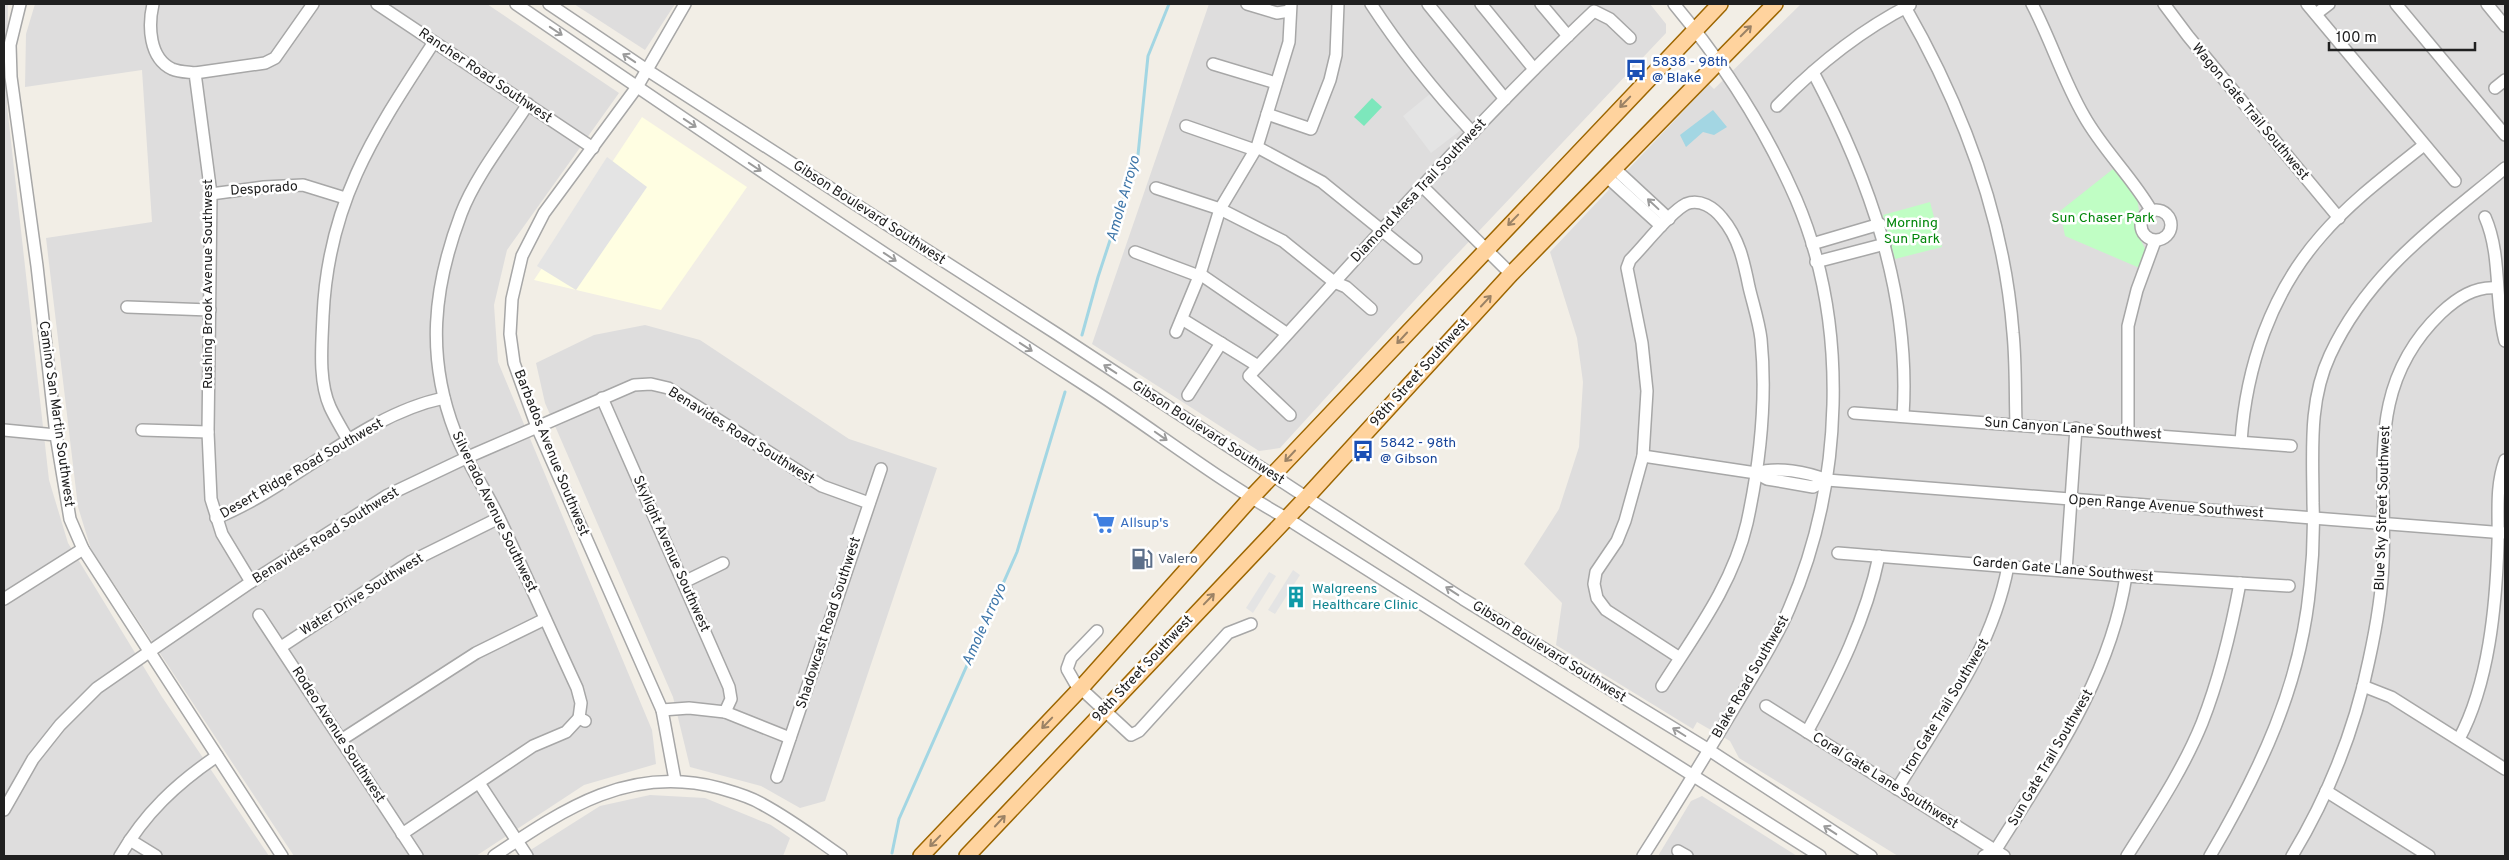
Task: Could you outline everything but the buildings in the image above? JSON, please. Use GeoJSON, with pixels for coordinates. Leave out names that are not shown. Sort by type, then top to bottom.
{"type":"FeatureCollection","features":[{"type":"Feature","properties":{"kind":"main road"},"geometry":{"type":"LineString","coordinates":[[921,856],[1081,688],[1251,498],[1486,248],[1720,4]]}},
{"type":"Feature","properties":{"kind":"main road","name":"98th Street Southwest"},"geometry":{"type":"LineString","coordinates":[[967,856],[1306,498],[1511,274],[1718,59],[1775,4]]}},
{"type":"Feature","properties":{"kind":"street","name":"Camino San Martin Southwest"},"geometry":{"type":"LineString","coordinates":[[20,4],[10,45],[7,78],[37,266],[56,435],[70,519],[83,549],[282,856]]}},
{"type":"Feature","properties":{"kind":"street"},"geometry":{"type":"LineString","coordinates":[[153,4],[150,15],[153,46],[160,62],[174,70],[195,73],[265,63],[274,58],[313,4]]}},
{"type":"Feature","properties":{"kind":"street","name":"Rancher Road Southwest"},"geometry":{"type":"LineString","coordinates":[[377,4],[594,148]]}},
{"type":"Feature","properties":{"kind":"street","name":"Gibson Boulevard Southwest"},"geometry":{"type":"LineString","coordinates":[[516,4],[1251,498],[1286,518],[1820,856]]}},
{"type":"Feature","properties":{"kind":"street","name":"Gibson Boulevard Southwest"},"geometry":{"type":"LineString","coordinates":[[550,4],[647,70],[1306,498],[1463,599],[1709,750],[1871,856]]}},
{"type":"Feature","properties":{"kind":"street","name":"Barbados Avenue Southwest"},"geometry":{"type":"LineString","coordinates":[[675,780],[662,710],[537,427],[514,363],[510,334],[512,299],[522,256],[544,213],[594,148],[637,87],[685,4]]}},
{"type":"Feature","properties":{"kind":"street"},"geometry":{"type":"LineString","coordinates":[[1176,332],[1199,275],[1220,209],[1256,149],[1289,42],[1290,7],[1278,13],[1247,4]]}},
{"type":"Feature","properties":{"kind":"street"},"geometry":{"type":"LineString","coordinates":[[1267,114],[1311,129],[1330,80],[1336,55],[1338,4]]}},
{"type":"Feature","properties":{"kind":"street"},"geometry":{"type":"LineString","coordinates":[[1370,4],[1398,46],[1446,104],[1473,132]]}},
{"type":"Feature","properties":{"kind":"street"},"geometry":{"type":"LineString","coordinates":[[1428,4],[1506,99]]}},
{"type":"Feature","properties":{"kind":"street"},"geometry":{"type":"LineString","coordinates":[[1481,4],[1534,70]]}},
{"type":"Feature","properties":{"kind":"street"},"geometry":{"type":"LineString","coordinates":[[1540,4],[1568,36]]}},
{"type":"Feature","properties":{"kind":"street","name":"Blake Road Southwest"},"geometry":{"type":"LineString","coordinates":[[1643,856],[1771,647],[1790,608],[1811,551],[1827,480],[1833,384],[1829,333],[1816,262],[1797,200],[1753,113],[1718,59],[1674,4]]}},
{"type":"Feature","properties":{"kind":"street"},"geometry":{"type":"LineString","coordinates":[[2032,4],[2084,117],[2112,160],[2142,195],[2151,210],[2165,213],[2172,226],[2168,235],[2155,240],[2146,237],[2141,227],[2144,215],[2151,210]]}},
{"type":"Feature","properties":{"kind":"street","name":"Wagon Gate Trail Southwest"},"geometry":{"type":"LineString","coordinates":[[2164,4],[2188,36],[2338,218]]}},
{"type":"Feature","properties":{"kind":"street"},"geometry":{"type":"LineString","coordinates":[[2308,4],[2456,181]]}},
{"type":"Feature","properties":{"kind":"street"},"geometry":{"type":"LineString","coordinates":[[2316,14],[2330,4]]}},
{"type":"Feature","properties":{"kind":"street"},"geometry":{"type":"LineString","coordinates":[[2396,4],[2505,135]]}},
{"type":"Feature","properties":{"kind":"street"},"geometry":{"type":"LineString","coordinates":[[2487,4],[2505,26]]}},
{"type":"Feature","properties":{"kind":"street"},"geometry":{"type":"LineString","coordinates":[[1777,106],[1813,72],[1856,38],[1909,5],[1956,107],[1976,158],[1995,221],[2006,277],[2013,332],[2016,424]]}},
{"type":"Feature","properties":{"kind":"street","name":"Diamond Mesa Trail Southwest"},"geometry":{"type":"LineString","coordinates":[[1290,415],[1249,376],[1286,333],[1473,132],[1594,11],[1610,19],[1630,38]]}},
{"type":"Feature","properties":{"kind":"street"},"geometry":{"type":"LineString","coordinates":[[348,440],[329,405],[323,371],[324,288],[332,245],[345,198],[376,132],[434,42]]}},
{"type":"Feature","properties":{"kind":"street"},"geometry":{"type":"LineString","coordinates":[[1213,64],[1276,84]]}},
{"type":"Feature","properties":{"kind":"street"},"geometry":{"type":"LineString","coordinates":[[1813,72],[1845,132],[1880,224],[1896,299],[1902,348],[1903,416]]}},
{"type":"Feature","properties":{"kind":"street","name":"Rushing Brook Avenue Southwest"},"geometry":{"type":"LineString","coordinates":[[195,73],[210,194],[208,432],[211,499],[222,534],[251,582]]}},
{"type":"Feature","properties":{"kind":"street"},"geometry":{"type":"LineString","coordinates":[[2495,88],[2505,80]]}},
{"type":"Feature","properties":{"kind":"street","name":"Silverado Avenue Southwest"},"geometry":{"type":"LineString","coordinates":[[479,783],[533,746],[566,732],[582,719],[581,703],[577,688],[499,518],[455,433],[444,398],[435,342],[438,292],[444,265],[462,213],[472,191],[528,104]]}},
{"type":"Feature","properties":{"kind":"street"},"geometry":{"type":"LineString","coordinates":[[1186,126],[1256,149],[1322,182],[1380,231],[1416,258]]}},
{"type":"Feature","properties":{"kind":"street"},"geometry":{"type":"LineString","coordinates":[[2241,442],[2250,379],[2258,347],[2273,310],[2308,252],[2338,218],[2424,144]]}},
{"type":"Feature","properties":{"kind":"street"},"geometry":{"type":"LineString","coordinates":[[2212,856],[2258,770],[2277,723],[2291,680],[2307,609],[2313,518],[2311,449],[2313,417],[2328,358],[2341,333],[2369,290],[2387,268],[2505,168]]}},
{"type":"Feature","properties":{"kind":"street"},"geometry":{"type":"LineString","coordinates":[[1610,172],[1665,223]]}},
{"type":"Feature","properties":{"kind":"street","name":"Desporado"},"geometry":{"type":"LineString","coordinates":[[210,194],[264,187],[303,185],[345,198]]}},
{"type":"Feature","properties":{"kind":"street"},"geometry":{"type":"LineString","coordinates":[[1422,186],[1511,274]]}},
{"type":"Feature","properties":{"kind":"street"},"geometry":{"type":"LineString","coordinates":[[1156,188],[1220,209],[1283,241],[1334,282],[1346,287],[1371,309]]}},
{"type":"Feature","properties":{"kind":"street"},"geometry":{"type":"LineString","coordinates":[[1662,686],[1711,610],[1738,554],[1756,473],[1762,407],[1761,338],[1742,253],[1729,226],[1717,211],[1702,202],[1687,204],[1665,223],[1630,260],[1627,268],[1642,343],[1647,391],[1643,456],[1625,521],[1617,541],[1596,572],[1596,590],[1600,604],[1606,610],[1680,658]]}},
{"type":"Feature","properties":{"kind":"street"},"geometry":{"type":"LineString","coordinates":[[2485,217],[2495,247],[2505,341]]}},
{"type":"Feature","properties":{"kind":"street"},"geometry":{"type":"LineString","coordinates":[[1812,244],[1880,224]]}},
{"type":"Feature","properties":{"kind":"street"},"geometry":{"type":"LineString","coordinates":[[1846,233],[1853,252]]}},
{"type":"Feature","properties":{"kind":"street"},"geometry":{"type":"LineString","coordinates":[[2128,433],[2128,326],[2137,290],[2155,240]]}},
{"type":"Feature","properties":{"kind":"street"},"geometry":{"type":"LineString","coordinates":[[1816,262],[1885,244]]}},
{"type":"Feature","properties":{"kind":"street"},"geometry":{"type":"LineString","coordinates":[[1135,252],[1199,275],[1286,333]]}},
{"type":"Feature","properties":{"kind":"street","name":"Blue Sky Street Southwest"},"geometry":{"type":"LineString","coordinates":[[2292,856],[2326,791],[2350,730],[2363,686],[2380,595],[2384,523],[2382,450],[2387,409],[2401,369],[2427,327],[2450,305],[2470,292],[2486,287],[2498,288]]}},
{"type":"Feature","properties":{"kind":"street"},"geometry":{"type":"LineString","coordinates":[[127,308],[210,310]]}},
{"type":"Feature","properties":{"kind":"street"},"geometry":{"type":"LineString","coordinates":[[1182,319],[1258,366]]}},
{"type":"Feature","properties":{"kind":"street"},"geometry":{"type":"LineString","coordinates":[[1188,395],[1221,343]]}},
{"type":"Feature","properties":{"kind":"street","name":"Benavides Road Southwest"},"geometry":{"type":"LineString","coordinates":[[4,810],[7,796],[33,759],[60,725],[97,688],[251,582],[388,495],[468,457],[634,385],[651,384],[668,388],[822,486],[869,503]]}},
{"type":"Feature","properties":{"kind":"street","name":"Desert Ridge Road Southwest"},"geometry":{"type":"LineString","coordinates":[[216,518],[238,509],[348,440],[415,406],[444,398]]}},
{"type":"Feature","properties":{"kind":"street","name":"Skylight Avenue Southwest"},"geometry":{"type":"LineString","coordinates":[[602,398],[729,687],[731,699],[726,712]]}},
{"type":"Feature","properties":{"kind":"street","name":"Sun Canyon Lane Southwest"},"geometry":{"type":"LineString","coordinates":[[1854,413],[2076,428],[2291,446]]}},
{"type":"Feature","properties":{"kind":"street"},"geometry":{"type":"LineString","coordinates":[[2066,571],[2076,428]]}},
{"type":"Feature","properties":{"kind":"street"},"geometry":{"type":"LineString","coordinates":[[4,430],[56,435]]}},
{"type":"Feature","properties":{"kind":"street"},"geometry":{"type":"LineString","coordinates":[[142,430],[208,432]]}},
{"type":"Feature","properties":{"kind":"street","name":"Open Range Avenue Southwest"},"geometry":{"type":"LineString","coordinates":[[1643,456],[1756,473],[1768,469],[1794,478],[1813,475],[1827,480],[2502,533]]}},
{"type":"Feature","properties":{"kind":"street"},"geometry":{"type":"LineString","coordinates":[[2459,739],[2475,704],[2484,664],[2502,533],[2498,486],[2505,460]]}},
{"type":"Feature","properties":{"kind":"street","name":"Shadowcast Road Southwest"},"geometry":{"type":"LineString","coordinates":[[778,777],[880,469]]}},
{"type":"Feature","properties":{"kind":"street","name":"Water Drive Southwest"},"geometry":{"type":"LineString","coordinates":[[281,647],[410,562],[499,518]]}},
{"type":"Feature","properties":{"kind":"street"},"geometry":{"type":"LineString","coordinates":[[4,600],[83,549]]}},
{"type":"Feature","properties":{"kind":"street","name":"Garden Gate Lane Southwest"},"geometry":{"type":"LineString","coordinates":[[1838,553],[2126,576],[2289,586]]}},
{"type":"Feature","properties":{"kind":"street"},"geometry":{"type":"LineString","coordinates":[[1807,732],[1848,652],[1870,599],[1880,556]]}},
{"type":"Feature","properties":{"kind":"street"},"geometry":{"type":"LineString","coordinates":[[684,582],[723,564]]}},
{"type":"Feature","properties":{"kind":"street","name":"Iron Gate Trail Southwest"},"geometry":{"type":"LineString","coordinates":[[1897,789],[1983,646],[2000,605],[2008,566]]}},
{"type":"Feature","properties":{"kind":"street","name":"Sun Gate Trail Southwest"},"geometry":{"type":"LineString","coordinates":[[1998,855],[2095,682],[2109,646],[2126,576]]}},
{"type":"Feature","properties":{"kind":"street"},"geometry":{"type":"LineString","coordinates":[[2127,856],[2179,770],[2202,724],[2229,643],[2240,583]]}},
{"type":"Feature","properties":{"kind":"street","name":"Rodeo Avenue Southwest"},"geometry":{"type":"LineString","coordinates":[[259,615],[417,856]]}},
{"type":"Feature","properties":{"kind":"street"},"geometry":{"type":"LineString","coordinates":[[341,740],[476,653],[545,619]]}},
{"type":"Feature","properties":{"kind":"street"},"geometry":{"type":"LineString","coordinates":[[1097,631],[1068,663],[1069,674],[1128,734],[1139,731],[1228,633],[1250,624]]}},
{"type":"Feature","properties":{"kind":"street"},"geometry":{"type":"LineString","coordinates":[[2363,686],[2391,697],[2505,770]]}},
{"type":"Feature","properties":{"kind":"street","name":"Coral Gate Lane Southwest"},"geometry":{"type":"LineString","coordinates":[[1766,706],[1998,855]]}},
{"type":"Feature","properties":{"kind":"street"},"geometry":{"type":"LineString","coordinates":[[662,710],[689,708],[726,712],[790,738]]}},
{"type":"Feature","properties":{"kind":"street"},"geometry":{"type":"LineString","coordinates":[[120,856],[156,806],[182,780],[217,756]]}},
{"type":"Feature","properties":{"kind":"street"},"geometry":{"type":"LineString","coordinates":[[494,856],[571,808],[599,794],[646,783],[675,780],[704,784],[760,803],[841,856]]}},
{"type":"Feature","properties":{"kind":"street"},"geometry":{"type":"LineString","coordinates":[[402,834],[479,783],[527,856]]}},
{"type":"Feature","properties":{"kind":"street"},"geometry":{"type":"LineString","coordinates":[[2326,791],[2429,856]]}},
{"type":"Feature","properties":{"kind":"street"},"geometry":{"type":"LineString","coordinates":[[130,840],[156,856]]}},
{"type":"Feature","properties":{"kind":"street"},"geometry":{"type":"LineString","coordinates":[[1984,856],[1998,855]]}},
{"type":"Feature","properties":{"kind":"shaded area"},"geometry":{"type":"Polygon","coordinates":[[[4,4],[8,4],[7,106],[49,480],[68,543],[162,697],[269,856],[4,856],[4,4]]]}},
{"type":"Feature","properties":{"kind":"shaded area"},"geometry":{"type":"Polygon","coordinates":[[[35,4],[487,4],[619,93],[507,250],[494,305],[498,362],[652,730],[656,764],[584,785],[476,856],[294,856],[91,549],[78,507],[46,238],[152,222],[142,70],[25,87],[26,34],[35,4]]]}},
{"type":"Feature","properties":{"kind":"shaded area"},"geometry":{"type":"Polygon","coordinates":[[[574,4],[675,4],[645,50],[574,4]]]}},
{"type":"Feature","properties":{"kind":"shaded area"},"geometry":{"type":"Polygon","coordinates":[[[1209,4],[1650,4],[1666,24],[1666,33],[1444,268],[1280,448],[1259,451],[1092,344],[1209,4]]]}},
{"type":"Feature","properties":{"kind":"shaded area"},"geometry":{"type":"Polygon","coordinates":[[[1801,4],[2505,4],[2505,856],[1898,856],[1739,758],[1730,741],[1697,722],[1693,729],[1556,645],[1562,603],[1524,564],[1559,509],[1579,447],[1583,382],[1577,338],[1550,252],[1709,84],[1714,89],[1801,4]]]}},
{"type":"Feature","properties":{"kind":"shaded area"},"geometry":{"type":"Polygon","coordinates":[[[1431,93],[1461,130],[1431,153],[1403,116],[1431,93]]]}},
{"type":"Feature","properties":{"kind":"shaded area"},"geometry":{"type":"Polygon","coordinates":[[[642,117],[747,187],[661,310],[534,280],[642,117]]]}},
{"type":"Feature","properties":{"kind":"shaded area"},"geometry":{"type":"Polygon","coordinates":[[[607,157],[647,187],[576,290],[537,266],[607,157]]]}},
{"type":"Feature","properties":{"kind":"shaded area"},"geometry":{"type":"Polygon","coordinates":[[[645,325],[700,340],[849,439],[937,468],[825,801],[800,808],[761,786],[690,767],[673,697],[545,403],[536,363],[594,335],[645,325]]]}},
{"type":"Feature","properties":{"kind":"shaded area"},"geometry":{"type":"Polygon","coordinates":[[[1293,570],[1300,575],[1275,614],[1268,610],[1293,570]]]}},
{"type":"Feature","properties":{"kind":"shaded area"},"geometry":{"type":"Polygon","coordinates":[[[1269,572],[1276,576],[1253,613],[1246,608],[1269,572]]]}},
{"type":"Feature","properties":{"kind":"shaded area"},"geometry":{"type":"Polygon","coordinates":[[[650,795],[705,798],[771,825],[790,838],[783,856],[521,856],[600,806],[650,795]]]}},
{"type":"Feature","properties":{"kind":"shaded area"},"geometry":{"type":"Polygon","coordinates":[[[1702,796],[1797,856],[1658,856],[1691,801],[1702,796]]]}},
{"type":"Feature","properties":{"kind":"green space"},"geometry":{"type":"Polygon","coordinates":[[[1372,98],[1382,107],[1364,126],[1354,117],[1372,98]]]}},
{"type":"Feature","properties":{"kind":"green space","name":"Sun Chaser Park"},"geometry":{"type":"Polygon","coordinates":[[[2113,169],[2137,197],[2139,211],[2135,220],[2135,228],[2147,253],[2142,269],[2065,236],[2060,211],[2113,169]]]}},
{"type":"Feature","properties":{"kind":"green space","name":"Morning Sun Park"},"geometry":{"type":"Polygon","coordinates":[[[1930,202],[1942,247],[1895,259],[1883,215],[1930,202]]]}},
{"type":"Feature","properties":{"kind":"water"},"geometry":{"type":"Polygon","coordinates":[[[1713,110],[1727,127],[1714,135],[1703,132],[1686,147],[1680,135],[1713,110]]]}},
{"type":"Feature","properties":{"kind":"waterway","name":"Amole Arroyo"},"geometry":{"type":"LineString","coordinates":[[1082,335],[1098,277],[1138,155],[1148,56],[1169,4]]}},
{"type":"Feature","properties":{"kind":"waterway","name":"Amole Arroyo"},"geometry":{"type":"LineString","coordinates":[[892,853],[899,819],[1017,552],[1065,392]]}},
{"type":"Feature","properties":{"kind":"place","name":"5838 - 98th @ Blake"},"geometry":{"type":"Point","coordinates":[1636,70]}},
{"type":"Feature","properties":{"kind":"place","name":"5842 - 98th @ Gibson"},"geometry":{"type":"Point","coordinates":[1363,451]}},
{"type":"Feature","properties":{"kind":"place","name":"Allsup's"},"geometry":{"type":"Point","coordinates":[1104,523]}},
{"type":"Feature","properties":{"kind":"place","name":"Valero"},"geometry":{"type":"Point","coordinates":[1142,559]}},
{"type":"Feature","properties":{"kind":"place","name":"Walgreens Healthcare Clinic"},"geometry":{"type":"Point","coordinates":[1296,597]}}]}
